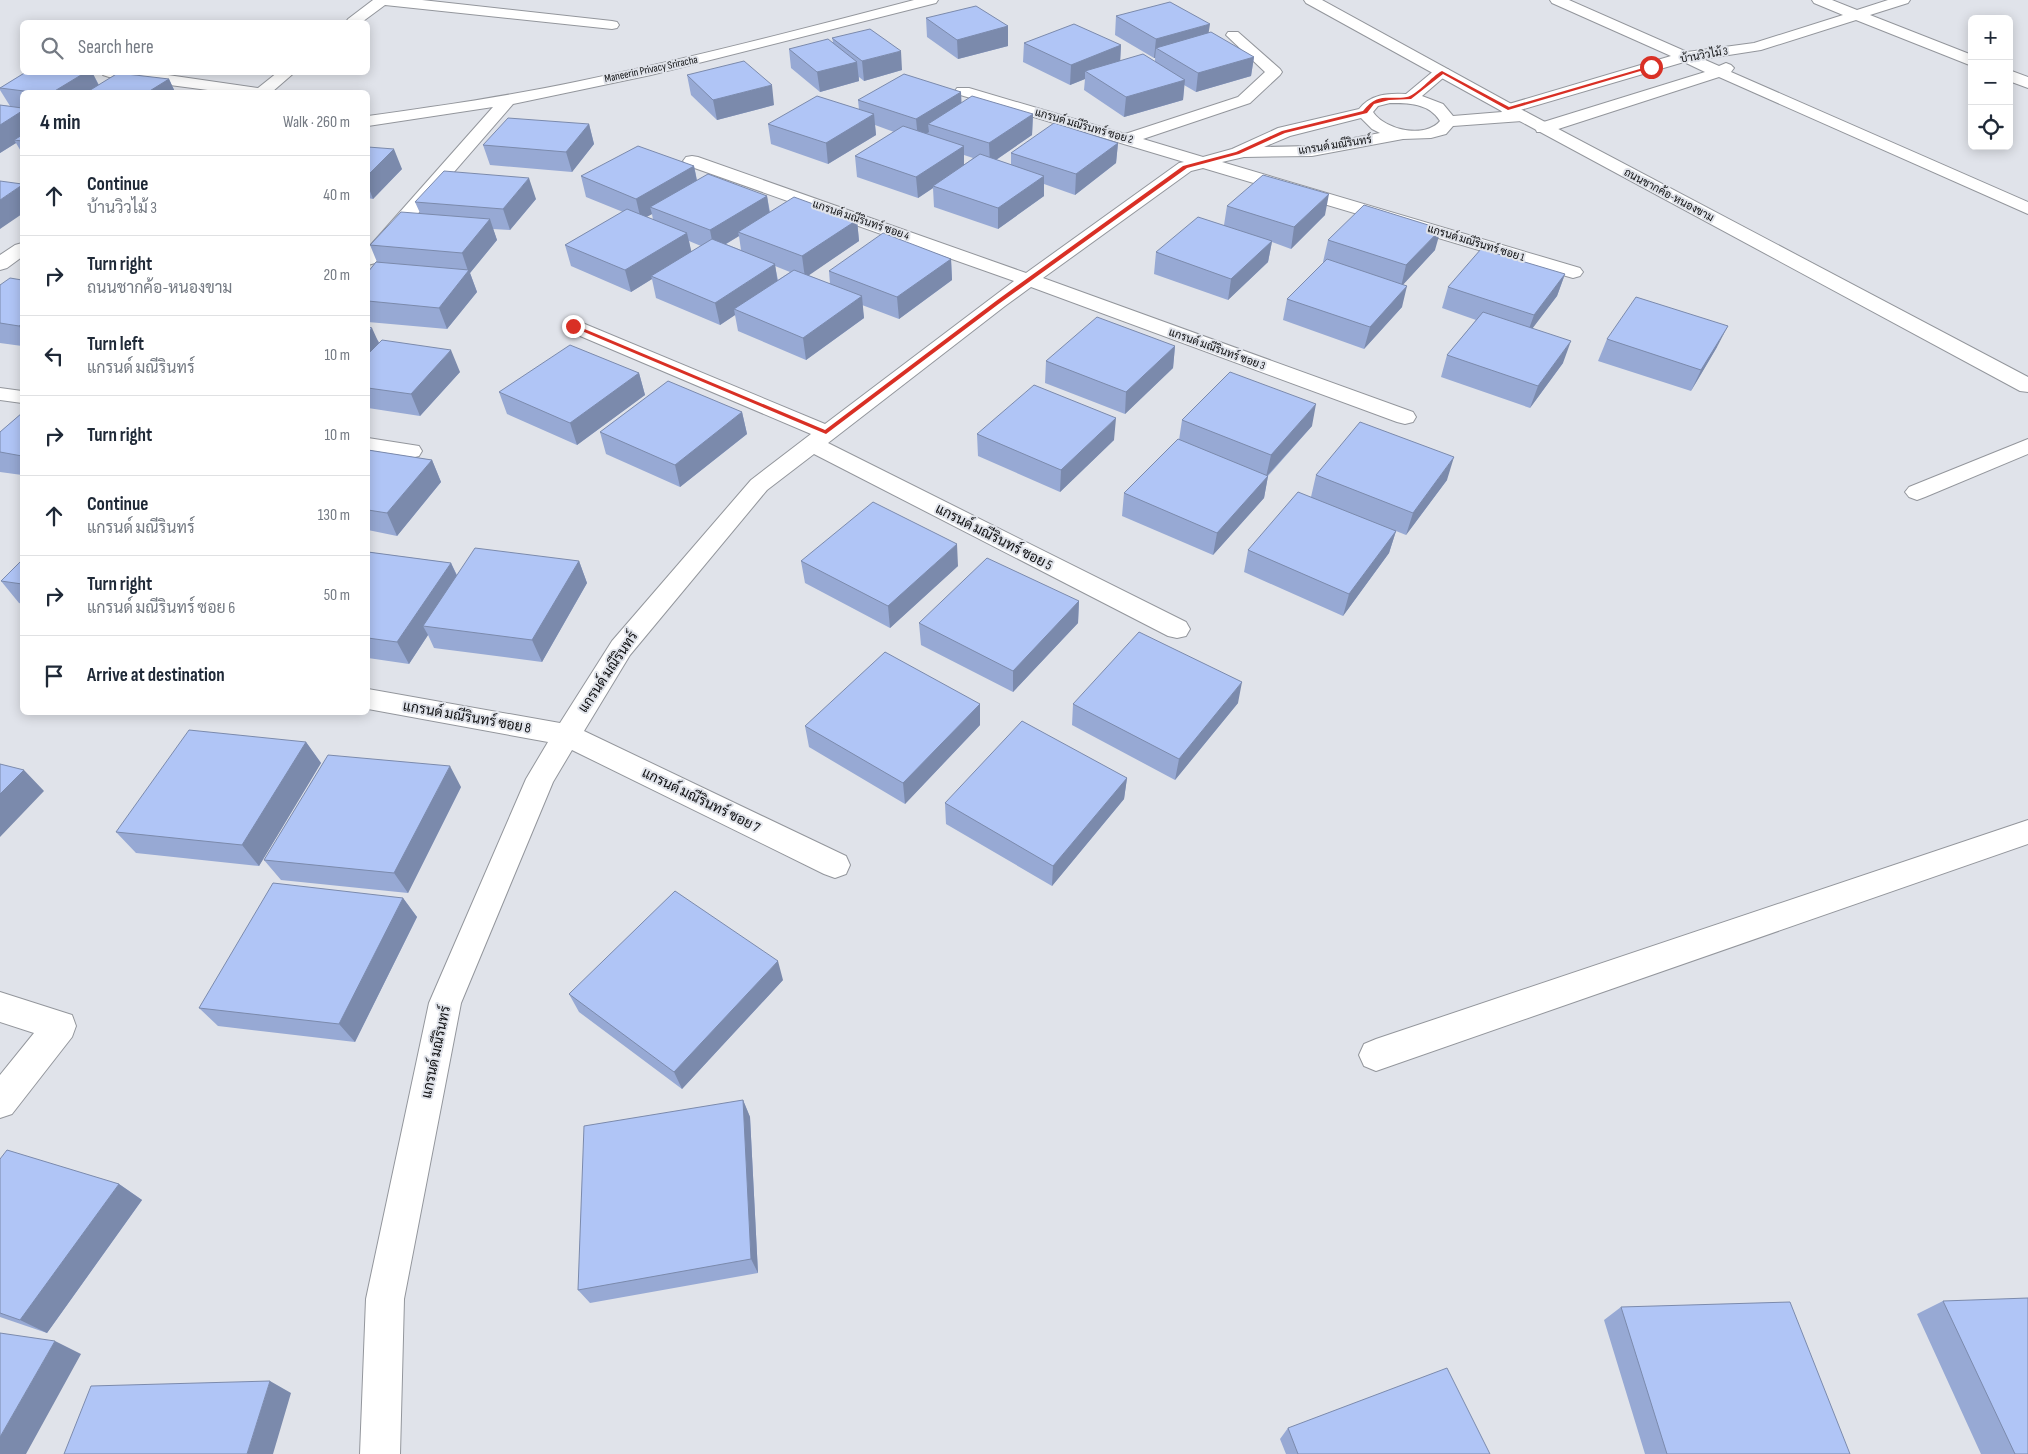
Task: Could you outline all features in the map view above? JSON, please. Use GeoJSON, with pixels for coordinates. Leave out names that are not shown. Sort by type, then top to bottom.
{"type":"FeatureCollection","features":[{"type":"Feature","properties":{"kind":"street"},"geometry":{"type":"LineString","coordinates":[[356,20],[382,0],[612,25]]}},
{"type":"Feature","properties":{"kind":"street","name":"Maneerin Privacy Sriracha"},"geometry":{"type":"LineString","coordinates":[[370,121],[444,112],[508,100],[719,55],[931,0]]}},
{"type":"Feature","properties":{"kind":"street","name":"ถนนชากค้อ-หนองขาม"},"geometry":{"type":"LineString","coordinates":[[1311,0],[1515,113],[2028,386]]}},
{"type":"Feature","properties":{"kind":"street"},"geometry":{"type":"LineString","coordinates":[[1557,0],[2028,209]]}},
{"type":"Feature","properties":{"kind":"street"},"geometry":{"type":"LineString","coordinates":[[1819,0],[1969,60]]}},
{"type":"Feature","properties":{"kind":"street","name":"บ้านวิวไม้ 3"},"geometry":{"type":"LineString","coordinates":[[1515,113],[1685,57],[1756,46],[1903,0]]}},
{"type":"Feature","properties":{"kind":"street"},"geometry":{"type":"LineString","coordinates":[[1126,139],[1244,100],[1274,72],[1232,36]]}},
{"type":"Feature","properties":{"kind":"street","name":"บ้านวิวไม้ 3"},"geometry":{"type":"LineString","coordinates":[[1543,128],[1720,72],[1756,46]]}},
{"type":"Feature","properties":{"kind":"street"},"geometry":{"type":"LineString","coordinates":[[1410,98],[1442,72]]}},
{"type":"Feature","properties":{"kind":"street"},"geometry":{"type":"LineString","coordinates":[[131,75],[240,90]]}},
{"type":"Feature","properties":{"kind":"street"},"geometry":{"type":"LineString","coordinates":[[265,90],[284,75]]}},
{"type":"Feature","properties":{"kind":"street"},"geometry":{"type":"LineString","coordinates":[[2013,77],[2028,83]]}},
{"type":"Feature","properties":{"kind":"street","name":"แกรนด์ มณีรินทร์ ซอย 2"},"geometry":{"type":"LineString","coordinates":[[963,90],[1206,162]]}},
{"type":"Feature","properties":{"kind":"street","name":"แกรนด์ มณีรินทร์"},"geometry":{"type":"LineString","coordinates":[[380,1454],[385,1299],[445,1003],[540,780],[621,648],[759,485],[818,438],[1185,167],[1238,153],[1284,132],[1365,112],[1372,103],[1389,98],[1410,98],[1430,103],[1444,112],[1448,121]]}},
{"type":"Feature","properties":{"kind":"street"},"geometry":{"type":"LineString","coordinates":[[370,257],[508,100]]}},
{"type":"Feature","properties":{"kind":"street"},"geometry":{"type":"LineString","coordinates":[[1365,112],[1368,120],[1382,129],[1402,134],[1424,134],[1441,130],[1448,121],[1515,113]]}},
{"type":"Feature","properties":{"kind":"street","name":"แกรนด์ มณีรินทร์"},"geometry":{"type":"LineString","coordinates":[[1238,153],[1312,151],[1402,134]]}},
{"type":"Feature","properties":{"kind":"street","name":"แกรนด์ มณีรินทร์ ซอย 4"},"geometry":{"type":"LineString","coordinates":[[692,161],[1030,280]]}},
{"type":"Feature","properties":{"kind":"street","name":"แกรนด์ มณีรินทร์ ซอย 1"},"geometry":{"type":"LineString","coordinates":[[1206,162],[1573,272]]}},
{"type":"Feature","properties":{"kind":"street"},"geometry":{"type":"LineString","coordinates":[[0,264],[20,251]]}},
{"type":"Feature","properties":{"kind":"street","name":"แกรนด์ มณีรินทร์ ซอย 3"},"geometry":{"type":"LineString","coordinates":[[1030,280],[1405,417]]}},
{"type":"Feature","properties":{"kind":"street","name":"แกรนด์ มณีรินทร์ ซอย 5"},"geometry":{"type":"LineString","coordinates":[[573,326],[818,438],[1177,629]]}},
{"type":"Feature","properties":{"kind":"street"},"geometry":{"type":"LineString","coordinates":[[0,394],[20,397]]}},
{"type":"Feature","properties":{"kind":"street"},"geometry":{"type":"LineString","coordinates":[[370,445],[411,452]]}},
{"type":"Feature","properties":{"kind":"street"},"geometry":{"type":"LineString","coordinates":[[1917,492],[2028,446]]}},
{"type":"Feature","properties":{"kind":"street","name":"แกรนด์ มณีรินทร์ ซอย 8"},"geometry":{"type":"LineString","coordinates":[[370,699],[566,735]]}},
{"type":"Feature","properties":{"kind":"street","name":"แกรนด์ มณีรินทร์ ซอย 7"},"geometry":{"type":"LineString","coordinates":[[566,735],[835,865]]}},
{"type":"Feature","properties":{"kind":"street"},"geometry":{"type":"LineString","coordinates":[[1376,1056],[2028,832]]}},
{"type":"Feature","properties":{"kind":"street"},"geometry":{"type":"LineString","coordinates":[[0,1007],[60,1026],[0,1102]]}},
{"type":"Feature","properties":{"kind":"building"},"geometry":{"type":"Polygon","coordinates":[[[1170,2],[1210,24],[1156,39],[1116,16],[1170,2]]]}},
{"type":"Feature","properties":{"kind":"building"},"geometry":{"type":"Polygon","coordinates":[[[976,6],[1008,26],[957,40],[926,18],[976,6]]]}},
{"type":"Feature","properties":{"kind":"building"},"geometry":{"type":"Polygon","coordinates":[[[1074,24],[1121,45],[1071,65],[1024,43],[1074,24]]]}},
{"type":"Feature","properties":{"kind":"building"},"geometry":{"type":"Polygon","coordinates":[[[870,29],[901,51],[862,61],[832,38],[870,29]]]}},
{"type":"Feature","properties":{"kind":"building"},"geometry":{"type":"Polygon","coordinates":[[[1211,32],[1254,57],[1198,73],[1156,48],[1211,32]]]}},
{"type":"Feature","properties":{"kind":"building"},"geometry":{"type":"Polygon","coordinates":[[[828,39],[857,62],[817,72],[789,49],[828,39]]]}},
{"type":"Feature","properties":{"kind":"building"},"geometry":{"type":"Polygon","coordinates":[[[1143,54],[1185,80],[1126,97],[1085,71],[1143,54]]]}},
{"type":"Feature","properties":{"kind":"building"},"geometry":{"type":"Polygon","coordinates":[[[744,61],[772,85],[713,100],[687,75],[744,61]]]}},
{"type":"Feature","properties":{"kind":"building"},"geometry":{"type":"Polygon","coordinates":[[[904,74],[961,92],[916,119],[858,100],[904,74]]]}},
{"type":"Feature","properties":{"kind":"building"},"geometry":{"type":"Polygon","coordinates":[[[21,75],[81,75],[56,90],[20,90],[0,88],[21,75]]]}},
{"type":"Feature","properties":{"kind":"building"},"geometry":{"type":"Polygon","coordinates":[[[115,75],[169,79],[151,90],[90,90],[115,75]]]}},
{"type":"Feature","properties":{"kind":"building"},"geometry":{"type":"Polygon","coordinates":[[[817,96],[874,114],[826,143],[768,124],[817,96]]]}},
{"type":"Feature","properties":{"kind":"building"},"geometry":{"type":"Polygon","coordinates":[[[972,96],[1033,114],[989,143],[928,124],[972,96]]]}},
{"type":"Feature","properties":{"kind":"building"},"geometry":{"type":"Polygon","coordinates":[[[0,105],[20,108],[20,112],[0,125],[0,105]]]}},
{"type":"Feature","properties":{"kind":"building"},"geometry":{"type":"Polygon","coordinates":[[[508,118],[589,124],[566,152],[483,145],[508,118]]]}},
{"type":"Feature","properties":{"kind":"building"},"geometry":{"type":"Polygon","coordinates":[[[1054,123],[1118,143],[1076,174],[1011,153],[1054,123]]]}},
{"type":"Feature","properties":{"kind":"building"},"geometry":{"type":"Polygon","coordinates":[[[903,126],[964,146],[916,177],[855,156],[903,126]]]}},
{"type":"Feature","properties":{"kind":"building"},"geometry":{"type":"Polygon","coordinates":[[[638,146],[694,166],[636,199],[581,176],[638,146]]]}},
{"type":"Feature","properties":{"kind":"building"},"geometry":{"type":"Polygon","coordinates":[[[370,147],[394,149],[370,173],[370,147]]]}},
{"type":"Feature","properties":{"kind":"building"},"geometry":{"type":"Polygon","coordinates":[[[980,154],[1044,176],[998,208],[933,186],[980,154]]]}},
{"type":"Feature","properties":{"kind":"building"},"geometry":{"type":"Polygon","coordinates":[[[444,171],[529,178],[503,209],[415,202],[444,171]]]}},
{"type":"Feature","properties":{"kind":"building"},"geometry":{"type":"Polygon","coordinates":[[[708,174],[767,196],[710,230],[650,207],[708,174]]]}},
{"type":"Feature","properties":{"kind":"building"},"geometry":{"type":"Polygon","coordinates":[[[1263,175],[1329,194],[1294,227],[1227,206],[1263,175]]]}},
{"type":"Feature","properties":{"kind":"building"},"geometry":{"type":"Polygon","coordinates":[[[0,181],[20,184],[20,186],[0,200],[0,181]]]}},
{"type":"Feature","properties":{"kind":"building"},"geometry":{"type":"Polygon","coordinates":[[[794,197],[857,220],[802,256],[738,232],[794,197]]]}},
{"type":"Feature","properties":{"kind":"building"},"geometry":{"type":"Polygon","coordinates":[[[1364,205],[1441,229],[1406,265],[1328,240],[1364,205]]]}},
{"type":"Feature","properties":{"kind":"building"},"geometry":{"type":"Polygon","coordinates":[[[627,209],[687,233],[625,270],[565,245],[627,209]]]}},
{"type":"Feature","properties":{"kind":"building"},"geometry":{"type":"Polygon","coordinates":[[[401,212],[490,219],[462,253],[370,245],[401,212]]]}},
{"type":"Feature","properties":{"kind":"building"},"geometry":{"type":"Polygon","coordinates":[[[1198,217],[1272,241],[1231,279],[1156,252],[1198,217]]]}},
{"type":"Feature","properties":{"kind":"building"},"geometry":{"type":"Polygon","coordinates":[[[883,233],[951,259],[897,297],[829,271],[883,233]]]}},
{"type":"Feature","properties":{"kind":"building"},"geometry":{"type":"Polygon","coordinates":[[[712,239],[775,264],[715,303],[651,276],[712,239]]]}},
{"type":"Feature","properties":{"kind":"building"},"geometry":{"type":"Polygon","coordinates":[[[1481,249],[1565,274],[1534,315],[1448,287],[1481,249]]]}},
{"type":"Feature","properties":{"kind":"building"},"geometry":{"type":"Polygon","coordinates":[[[1327,259],[1407,286],[1370,327],[1287,299],[1327,259]]]}},
{"type":"Feature","properties":{"kind":"building"},"geometry":{"type":"Polygon","coordinates":[[[376,262],[469,270],[439,308],[370,301],[370,270],[376,262]]]}},
{"type":"Feature","properties":{"kind":"building"},"geometry":{"type":"Polygon","coordinates":[[[794,270],[862,296],[803,338],[734,309],[794,270]]]}},
{"type":"Feature","properties":{"kind":"building"},"geometry":{"type":"Polygon","coordinates":[[[10,278],[20,280],[19,326],[0,323],[0,285],[10,278]]]}},
{"type":"Feature","properties":{"kind":"building"},"geometry":{"type":"Polygon","coordinates":[[[1636,297],[1728,326],[1701,370],[1607,339],[1636,297]]]}},
{"type":"Feature","properties":{"kind":"building"},"geometry":{"type":"Polygon","coordinates":[[[1483,312],[1571,341],[1538,386],[1447,355],[1483,312]]]}},
{"type":"Feature","properties":{"kind":"building"},"geometry":{"type":"Polygon","coordinates":[[[1097,317],[1175,346],[1126,392],[1046,361],[1097,317]]]}},
{"type":"Feature","properties":{"kind":"building"},"geometry":{"type":"Polygon","coordinates":[[[382,340],[451,350],[411,394],[370,388],[370,352],[382,340]]]}},
{"type":"Feature","properties":{"kind":"building"},"geometry":{"type":"Polygon","coordinates":[[[570,345],[639,373],[570,423],[499,392],[570,345]]]}},
{"type":"Feature","properties":{"kind":"building"},"geometry":{"type":"Polygon","coordinates":[[[1230,372],[1316,404],[1271,455],[1182,420],[1230,372]]]}},
{"type":"Feature","properties":{"kind":"building"},"geometry":{"type":"Polygon","coordinates":[[[668,381],[742,412],[675,465],[600,432],[668,381]]]}},
{"type":"Feature","properties":{"kind":"building"},"geometry":{"type":"Polygon","coordinates":[[[1034,385],[1116,418],[1061,470],[977,434],[1034,385]]]}},
{"type":"Feature","properties":{"kind":"building"},"geometry":{"type":"Polygon","coordinates":[[[20,415],[20,456],[0,452],[0,432],[20,415]]]}},
{"type":"Feature","properties":{"kind":"building"},"geometry":{"type":"Polygon","coordinates":[[[1360,422],[1454,457],[1413,513],[1316,475],[1360,422]]]}},
{"type":"Feature","properties":{"kind":"building"},"geometry":{"type":"Polygon","coordinates":[[[1178,439],[1268,476],[1217,533],[1124,493],[1178,439]]]}},
{"type":"Feature","properties":{"kind":"building"},"geometry":{"type":"Polygon","coordinates":[[[370,450],[432,460],[387,513],[370,510],[370,450]]]}},
{"type":"Feature","properties":{"kind":"building"},"geometry":{"type":"Polygon","coordinates":[[[1298,492],[1396,531],[1349,594],[1248,550],[1298,492]]]}},
{"type":"Feature","properties":{"kind":"building"},"geometry":{"type":"Polygon","coordinates":[[[873,502],[957,544],[888,606],[801,561],[873,502]]]}},
{"type":"Feature","properties":{"kind":"building"},"geometry":{"type":"Polygon","coordinates":[[[475,548],[579,561],[532,640],[423,626],[475,548]]]}},
{"type":"Feature","properties":{"kind":"building"},"geometry":{"type":"Polygon","coordinates":[[[370,552],[451,563],[397,642],[370,638],[370,552]]]}},
{"type":"Feature","properties":{"kind":"building"},"geometry":{"type":"Polygon","coordinates":[[[987,558],[1079,601],[1013,671],[919,623],[987,558]]]}},
{"type":"Feature","properties":{"kind":"building"},"geometry":{"type":"Polygon","coordinates":[[[20,562],[20,584],[1,581],[20,562]]]}},
{"type":"Feature","properties":{"kind":"building"},"geometry":{"type":"Polygon","coordinates":[[[1139,632],[1242,682],[1179,759],[1073,704],[1139,632]]]}},
{"type":"Feature","properties":{"kind":"building"},"geometry":{"type":"Polygon","coordinates":[[[885,652],[980,704],[903,783],[805,726],[885,652]]]}},
{"type":"Feature","properties":{"kind":"building"},"geometry":{"type":"Polygon","coordinates":[[[1022,721],[1127,778],[1053,866],[945,803],[1022,721]]]}},
{"type":"Feature","properties":{"kind":"building"},"geometry":{"type":"Polygon","coordinates":[[[189,730],[306,742],[242,845],[116,832],[189,730]]]}},
{"type":"Feature","properties":{"kind":"building"},"geometry":{"type":"Polygon","coordinates":[[[328,755],[450,766],[394,873],[264,860],[328,755]]]}},
{"type":"Feature","properties":{"kind":"building"},"geometry":{"type":"Polygon","coordinates":[[[0,764],[24,770],[0,794],[0,764]]]}},
{"type":"Feature","properties":{"kind":"building"},"geometry":{"type":"Polygon","coordinates":[[[273,883],[403,898],[339,1024],[199,1008],[273,883]]]}},
{"type":"Feature","properties":{"kind":"building"},"geometry":{"type":"Polygon","coordinates":[[[675,891],[778,961],[674,1072],[569,994],[675,891]]]}},
{"type":"Feature","properties":{"kind":"building"},"geometry":{"type":"Polygon","coordinates":[[[743,1100],[751,1259],[578,1290],[584,1126],[743,1100]]]}},
{"type":"Feature","properties":{"kind":"building"},"geometry":{"type":"Polygon","coordinates":[[[7,1150],[119,1184],[20,1320],[0,1313],[0,1159],[7,1150]]]}},
{"type":"Feature","properties":{"kind":"building"},"geometry":{"type":"Polygon","coordinates":[[[2028,1298],[2028,1454],[2015,1454],[1943,1301],[2028,1298]]]}},
{"type":"Feature","properties":{"kind":"building"},"geometry":{"type":"Polygon","coordinates":[[[1790,1302],[1850,1454],[1667,1454],[1621,1307],[1790,1302]]]}},
{"type":"Feature","properties":{"kind":"building"},"geometry":{"type":"Polygon","coordinates":[[[0,1333],[55,1341],[0,1437],[0,1333]]]}},
{"type":"Feature","properties":{"kind":"building"},"geometry":{"type":"Polygon","coordinates":[[[1447,1368],[1490,1454],[1298,1454],[1288,1428],[1447,1368]]]}},
{"type":"Feature","properties":{"kind":"building"},"geometry":{"type":"Polygon","coordinates":[[[270,1381],[247,1454],[64,1454],[91,1386],[270,1381]]]}},
{"type":"Feature","properties":{"kind":"route"},"geometry":{"type":"LineString","coordinates":[[573,326],[826,432],[998,302],[1185,167],[1238,153],[1284,132],[1365,112],[1372,103],[1389,98],[1410,98],[1442,72],[1508,109],[1651,67]]}}]}
